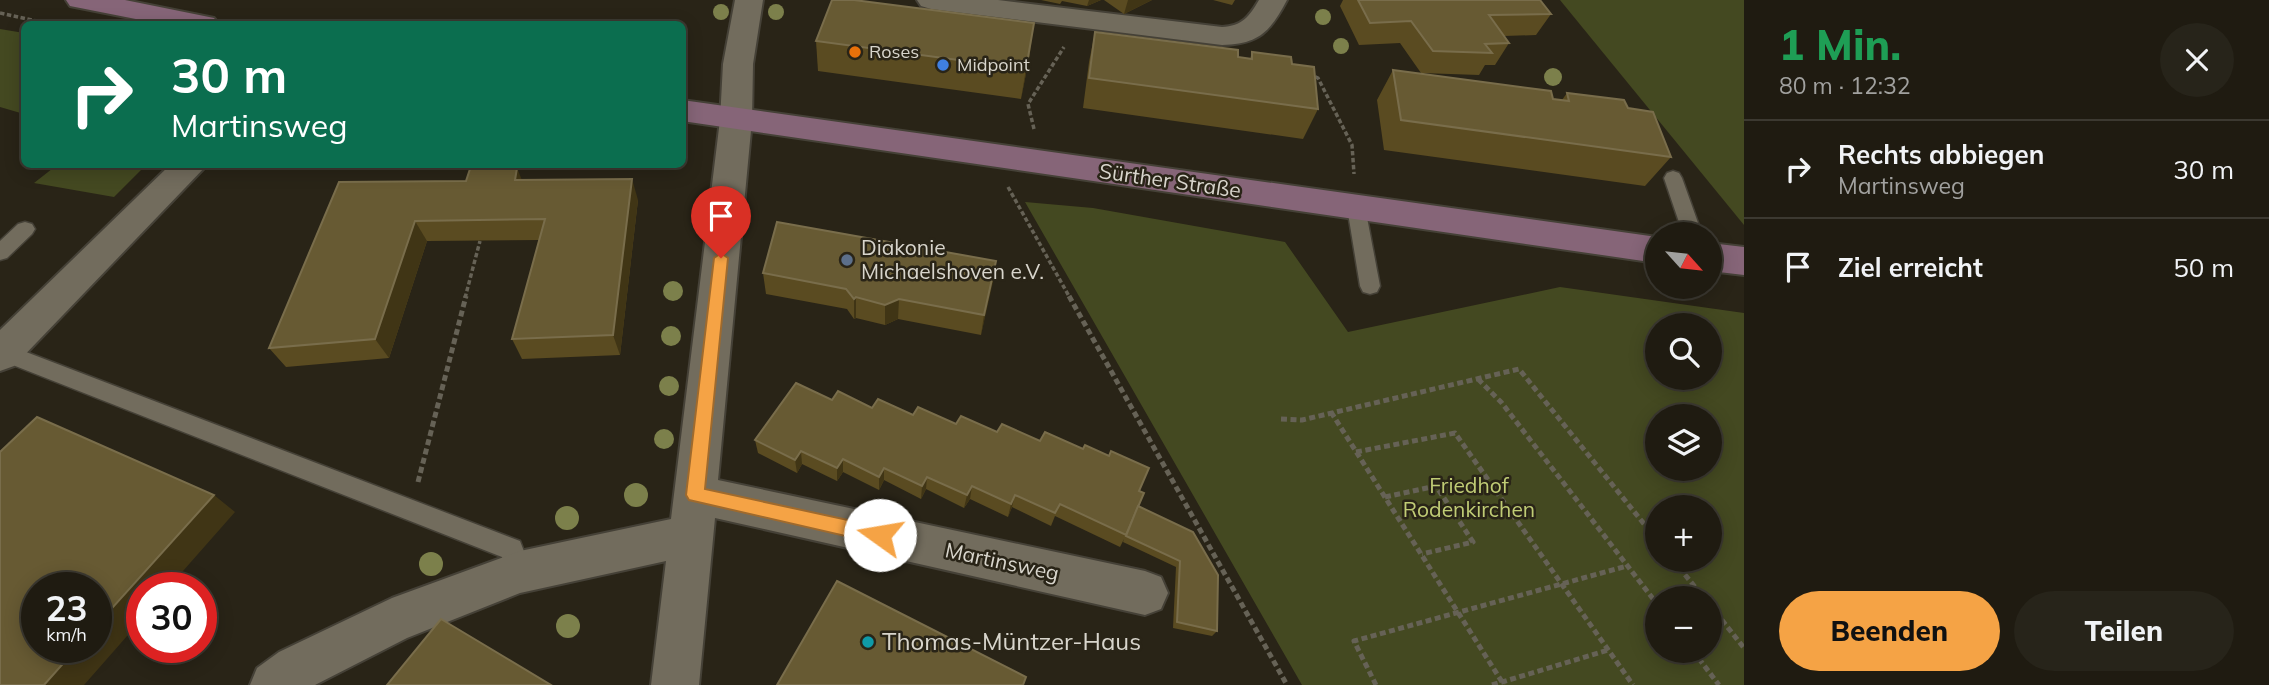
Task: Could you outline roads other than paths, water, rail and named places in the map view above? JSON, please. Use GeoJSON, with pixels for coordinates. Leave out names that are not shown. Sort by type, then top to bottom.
{"type":"FeatureCollection","features":[{"type":"Feature","properties":{"kind":"street"},"geometry":{"type":"LineString","coordinates":[[80,0],[166,21]]}},
{"type":"Feature","properties":{"kind":"street"},"geometry":{"type":"LineString","coordinates":[[675,685],[736,120],[738,64],[749,0]]}},
{"type":"Feature","properties":{"kind":"street"},"geometry":{"type":"LineString","coordinates":[[930,0],[1083,21],[1234,37],[1256,29],[1273,0]]}},
{"type":"Feature","properties":{"kind":"street","name":"Sürther Straße"},"geometry":{"type":"LineString","coordinates":[[686,111],[1645,248]]}},
{"type":"Feature","properties":{"kind":"street"},"geometry":{"type":"LineString","coordinates":[[1,353],[188,168]]}},
{"type":"Feature","properties":{"kind":"street"},"geometry":{"type":"LineString","coordinates":[[139,219],[203,168]]}},
{"type":"Feature","properties":{"kind":"street"},"geometry":{"type":"LineString","coordinates":[[1722,258],[1744,261]]}},
{"type":"Feature","properties":{"kind":"street"},"geometry":{"type":"LineString","coordinates":[[274,685],[296,669],[392,621],[520,572],[693,515]]}},
{"type":"Feature","properties":{"kind":"street","name":"Martinsweg"},"geometry":{"type":"LineString","coordinates":[[693,515],[1145,593]]}},
{"type":"Feature","properties":{"kind":"lane"},"geometry":{"type":"LineString","coordinates":[[1673,178],[1689,222]]}},
{"type":"Feature","properties":{"kind":"lane"},"geometry":{"type":"LineString","coordinates":[[1356,207],[1370,286]]}},
{"type":"Feature","properties":{"kind":"lane"},"geometry":{"type":"LineString","coordinates":[[0,253],[25,229]]}},
{"type":"Feature","properties":{"kind":"lane"},"geometry":{"type":"LineString","coordinates":[[1,353],[512,549],[520,572]]}},
{"type":"Feature","properties":{"kind":"place","name":"Roses"},"geometry":{"type":"Point","coordinates":[855,52]}},
{"type":"Feature","properties":{"kind":"place","name":"Midpoint"},"geometry":{"type":"Point","coordinates":[943,65]}},
{"type":"Feature","properties":{"kind":"place","name":"Diakonie Michaelshoven e.V."},"geometry":{"type":"Point","coordinates":[847,260]}},
{"type":"Feature","properties":{"kind":"place","name":"Thomas-Müntzer-Haus"},"geometry":{"type":"Point","coordinates":[868,642]}},
{"type":"Feature","properties":{"kind":"park label","name":"Friedhof Rodenkirchen"},"geometry":{"type":"Point","coordinates":[1469,498]}}]}
